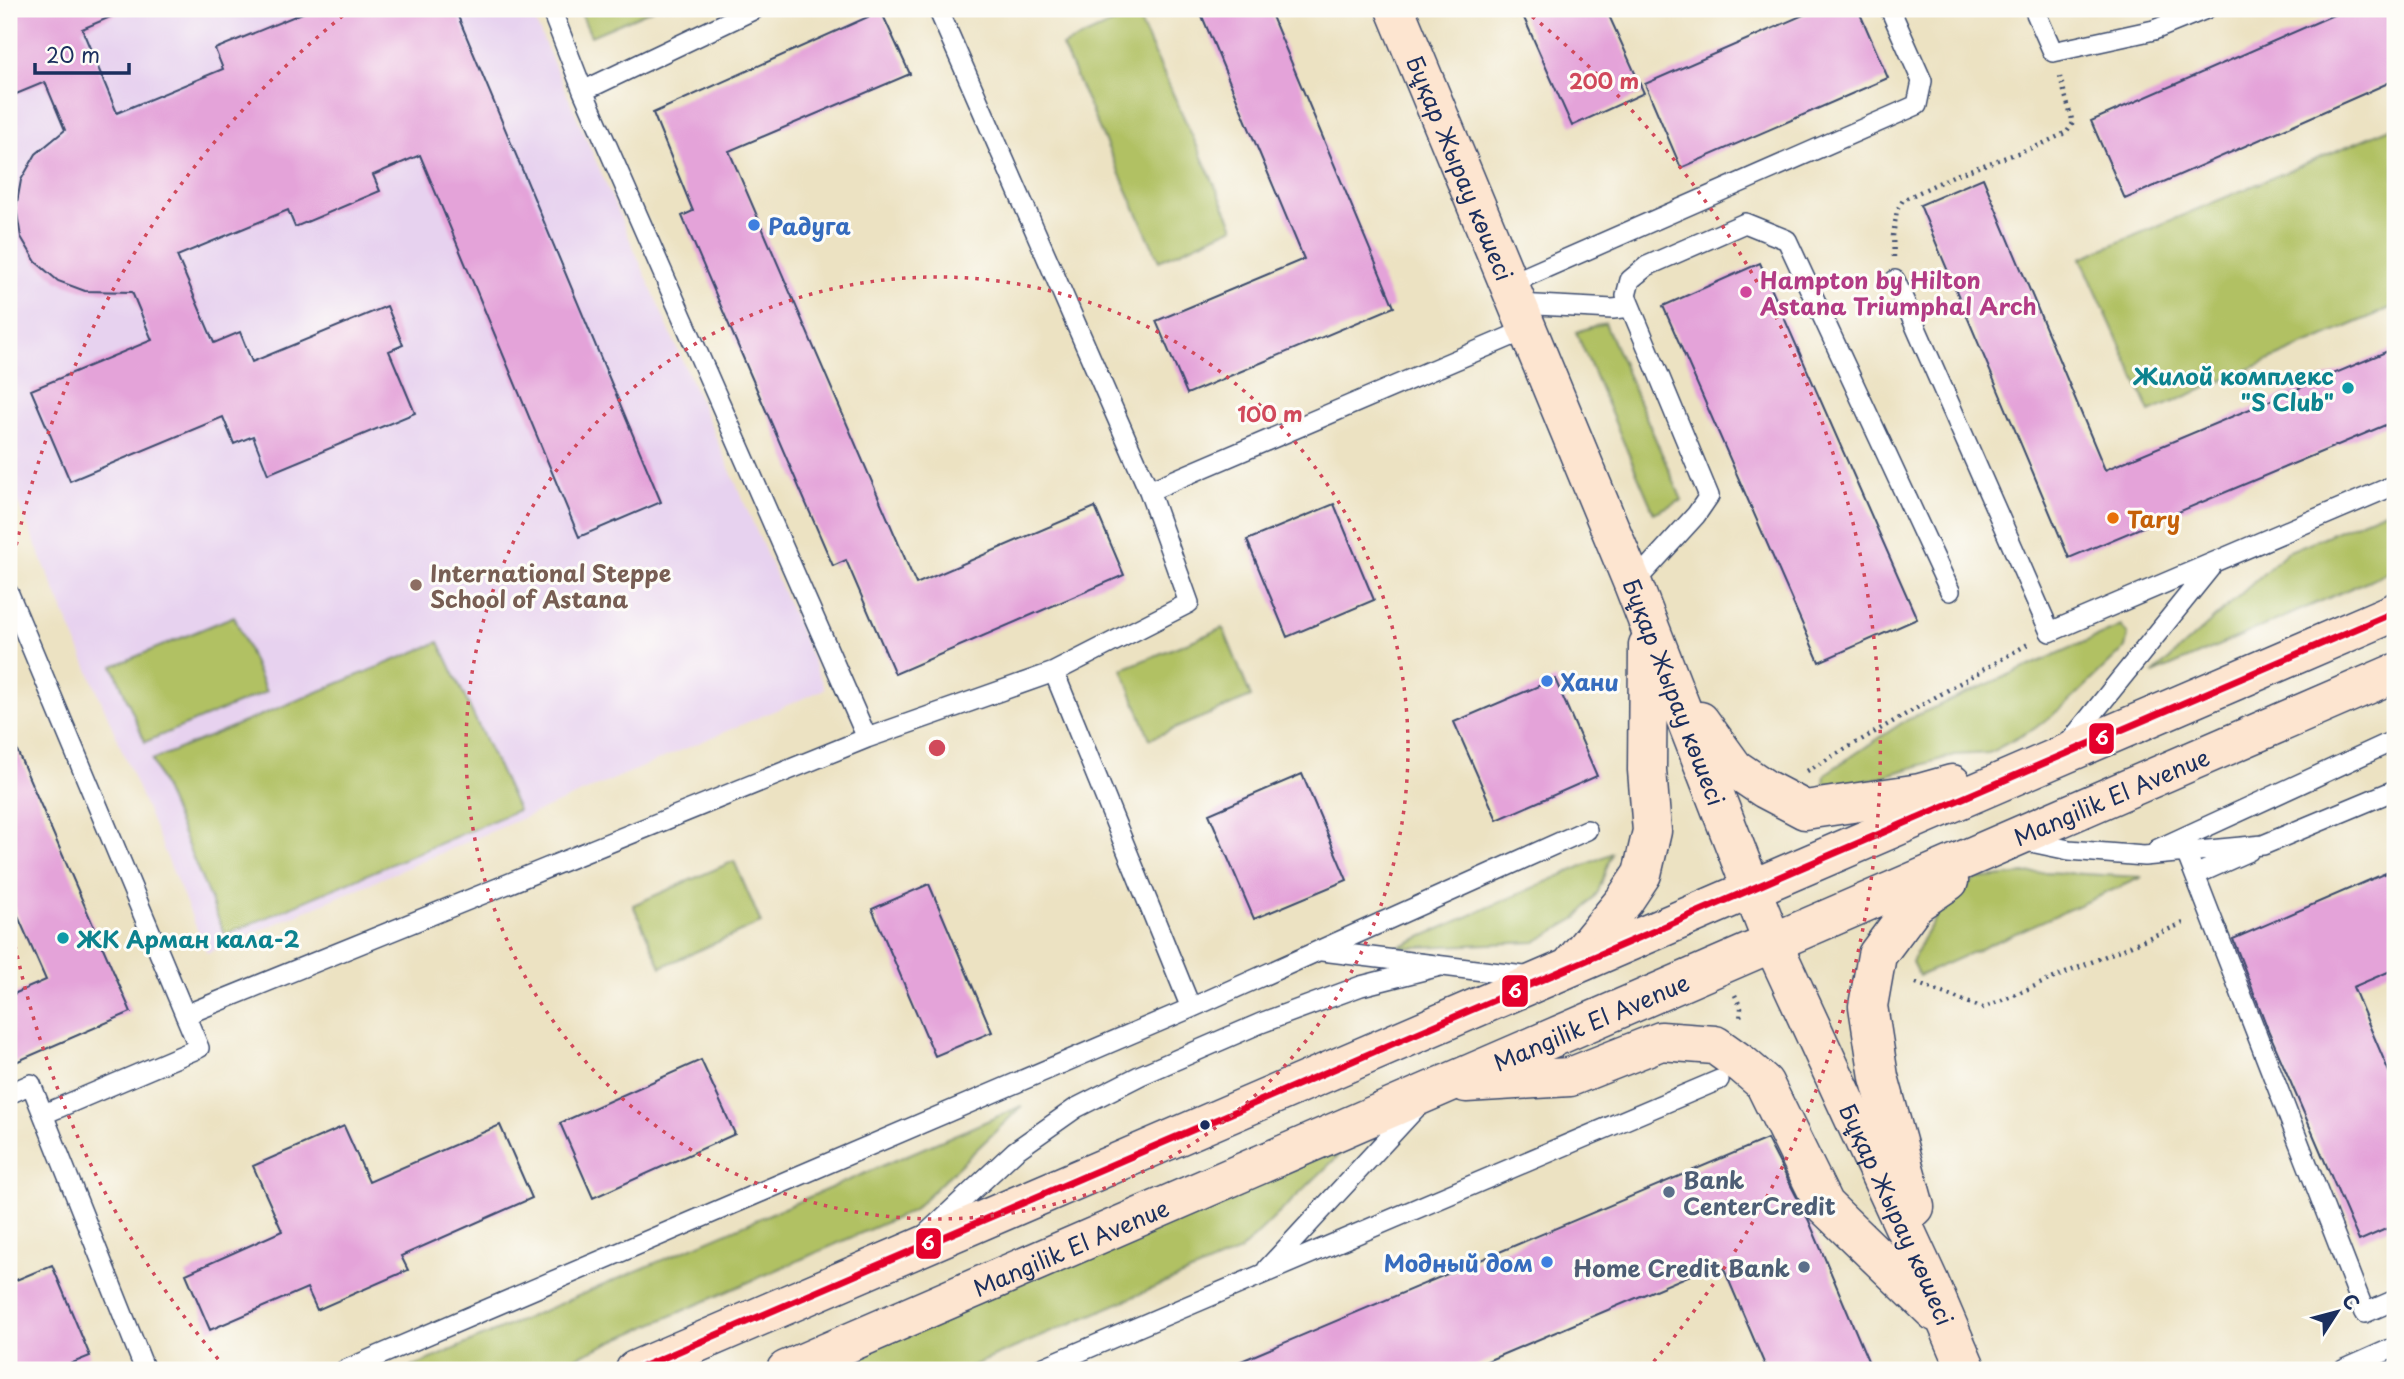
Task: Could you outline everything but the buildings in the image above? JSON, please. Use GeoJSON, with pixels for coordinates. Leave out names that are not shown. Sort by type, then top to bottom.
{"type":"FeatureCollection","features":[{"type":"Feature","properties":{"kind":"main road","name":"Бұқар Жырау көшесі"},"geometry":{"type":"LineString","coordinates":[[1395,9],[1633,584],[1773,944],[1929,1281],[1967,1370]]}},
{"type":"Feature","properties":{"kind":"main road"},"geometry":{"type":"LineString","coordinates":[[635,1370],[2395,612]]}},
{"type":"Feature","properties":{"kind":"main road"},"geometry":{"type":"LineString","coordinates":[[1556,973],[1623,901],[1642,874],[1652,831],[1647,770],[1648,626]]}},
{"type":"Feature","properties":{"kind":"main road","name":"Mangilik El Avenue"},"geometry":{"type":"LineString","coordinates":[[786,1370],[2395,673]]}},
{"type":"Feature","properties":{"kind":"main road"},"geometry":{"type":"LineString","coordinates":[[1669,679],[1734,768],[1765,789],[1805,810],[1920,793],[1961,782],[2017,775]]}},
{"type":"Feature","properties":{"kind":"main road"},"geometry":{"type":"LineString","coordinates":[[1929,1281],[1912,1194],[1879,1077],[1868,1006],[1875,962],[1877,955],[1915,904],[2014,838]]}},
{"type":"Feature","properties":{"kind":"main road"},"geometry":{"type":"LineString","coordinates":[[1441,1085],[1570,1077],[1661,1041],[1715,1045],[1764,1083],[1824,1205],[1948,1325]]}},
{"type":"Feature","properties":{"kind":"lane"},"geometry":{"type":"LineString","coordinates":[[551,9],[583,91],[867,738]]}},
{"type":"Feature","properties":{"kind":"lane"},"geometry":{"type":"LineString","coordinates":[[583,91],[755,9]]}},
{"type":"Feature","properties":{"kind":"lane"},"geometry":{"type":"LineString","coordinates":[[185,1015],[867,738],[1054,673],[1189,603],[1150,491],[938,9]]}},
{"type":"Feature","properties":{"kind":"lane"},"geometry":{"type":"LineString","coordinates":[[1150,491],[1917,105],[1922,81],[1890,9]]}},
{"type":"Feature","properties":{"kind":"lane"},"geometry":{"type":"LineString","coordinates":[[2034,9],[2053,52],[2154,30],[2206,9]]}},
{"type":"Feature","properties":{"kind":"lane"},"geometry":{"type":"LineString","coordinates":[[1633,584],[1696,515],[1709,496],[1630,307],[1626,296],[1630,280],[1647,266],[1745,223],[1787,240],[1950,591]]}},
{"type":"Feature","properties":{"kind":"lane"},"geometry":{"type":"LineString","coordinates":[[1895,280],[2050,632],[2395,485]]}},
{"type":"Feature","properties":{"kind":"lane"},"geometry":{"type":"LineString","coordinates":[[1518,306],[1613,309],[1630,307]]}},
{"type":"Feature","properties":{"kind":"lane"},"geometry":{"type":"LineString","coordinates":[[2059,757],[2213,564]]}},
{"type":"Feature","properties":{"kind":"lane"},"geometry":{"type":"LineString","coordinates":[[9,594],[199,1048],[44,1114]]}},
{"type":"Feature","properties":{"kind":"lane"},"geometry":{"type":"LineString","coordinates":[[1054,673],[1191,1008]]}},
{"type":"Feature","properties":{"kind":"lane"},"geometry":{"type":"LineString","coordinates":[[2144,856],[2395,740]]}},
{"type":"Feature","properties":{"kind":"lane"},"geometry":{"type":"LineString","coordinates":[[2195,876],[2395,790]]}},
{"type":"Feature","properties":{"kind":"lane"},"geometry":{"type":"LineString","coordinates":[[345,1370],[1191,1008],[1587,830]]}},
{"type":"Feature","properties":{"kind":"lane"},"geometry":{"type":"LineString","coordinates":[[2014,838],[2069,850],[2144,856],[2263,845]]}},
{"type":"Feature","properties":{"kind":"lane"},"geometry":{"type":"LineString","coordinates":[[2186,852],[2365,1313],[2395,1300]]}},
{"type":"Feature","properties":{"kind":"lane"},"geometry":{"type":"LineString","coordinates":[[1321,951],[1440,966],[1556,973]]}},
{"type":"Feature","properties":{"kind":"lane"},"geometry":{"type":"LineString","coordinates":[[904,1254],[1014,1151],[1076,1108],[1141,1075],[1261,1023],[1361,986],[1440,966]]}},
{"type":"Feature","properties":{"kind":"lane"},"geometry":{"type":"LineString","coordinates":[[1037,1370],[1079,1362],[1261,1274],[1719,1080]]}},
{"type":"Feature","properties":{"kind":"lane"},"geometry":{"type":"LineString","coordinates":[[9,1094],[31,1084],[145,1370]]}},
{"type":"Feature","properties":{"kind":"lane"},"geometry":{"type":"LineString","coordinates":[[1261,1274],[1441,1085]]}},
{"type":"Feature","properties":{"kind":"lane"},"geometry":{"type":"LineString","coordinates":[[2343,1370],[2395,1348]]}},
{"type":"Feature","properties":{"kind":"path"},"geometry":{"type":"LineString","coordinates":[[1895,280],[1893,236],[1897,210],[1903,200],[1953,176],[2040,145],[2067,132],[2073,122],[2053,52]]}},
{"type":"Feature","properties":{"kind":"path"},"geometry":{"type":"LineString","coordinates":[[1807,771],[2050,632]]}},
{"type":"Feature","properties":{"kind":"path"},"geometry":{"type":"LineString","coordinates":[[1916,983],[1983,1008],[2209,912]]}},
{"type":"Feature","properties":{"kind":"shaded area","name":"International Steppe School of Astana"},"geometry":{"type":"Polygon","coordinates":[[[9,9],[530,9],[825,689],[207,953],[9,481],[9,9]]]}},
{"type":"Feature","properties":{"kind":"green space"},"geometry":{"type":"Polygon","coordinates":[[[579,9],[654,9],[591,36],[579,9]]]}},
{"type":"Feature","properties":{"kind":"green space"},"geometry":{"type":"Polygon","coordinates":[[[1136,13],[1234,227],[1159,261],[1062,46],[1136,13]]]}},
{"type":"Feature","properties":{"kind":"green space"},"geometry":{"type":"Polygon","coordinates":[[[2395,126],[2395,306],[2150,412],[2081,258],[2395,126]]]}},
{"type":"Feature","properties":{"kind":"green space"},"geometry":{"type":"Polygon","coordinates":[[[1605,323],[1682,500],[1654,513],[1576,332],[1605,323]]]}},
{"type":"Feature","properties":{"kind":"green space"},"geometry":{"type":"Polygon","coordinates":[[[2395,507],[2395,569],[2153,674],[2287,552],[2395,507]]]}},
{"type":"Feature","properties":{"kind":"green space"},"geometry":{"type":"Polygon","coordinates":[[[234,616],[266,692],[145,742],[113,666],[234,616]]]}},
{"type":"Feature","properties":{"kind":"green space"},"geometry":{"type":"Polygon","coordinates":[[[2121,626],[2128,635],[2125,648],[2069,702],[2034,729],[1989,753],[1955,755],[1854,785],[1824,785],[1825,774],[1908,719],[2121,626]]]}},
{"type":"Feature","properties":{"kind":"green space"},"geometry":{"type":"Polygon","coordinates":[[[1223,628],[1251,697],[1150,739],[1122,669],[1223,628]]]}},
{"type":"Feature","properties":{"kind":"green space"},"geometry":{"type":"Polygon","coordinates":[[[439,642],[518,810],[225,935],[152,760],[439,642]]]}},
{"type":"Feature","properties":{"kind":"green space"},"geometry":{"type":"Polygon","coordinates":[[[1612,853],[1598,892],[1577,918],[1535,942],[1396,948],[1612,853]]]}},
{"type":"Feature","properties":{"kind":"green space"},"geometry":{"type":"Polygon","coordinates":[[[734,861],[761,923],[661,967],[633,905],[734,861]]]}},
{"type":"Feature","properties":{"kind":"green space"},"geometry":{"type":"Polygon","coordinates":[[[2045,872],[2142,877],[1919,976],[1912,962],[1922,940],[1940,911],[1975,879],[2045,872]]]}},
{"type":"Feature","properties":{"kind":"green space"},"geometry":{"type":"Polygon","coordinates":[[[1022,1106],[912,1211],[547,1370],[405,1370],[1022,1106]]]}},
{"type":"Feature","properties":{"kind":"green space"},"geometry":{"type":"Polygon","coordinates":[[[1365,1130],[1240,1251],[963,1370],[817,1370],[1365,1130]]]}},
{"type":"Feature","properties":{"kind":"transit line","name":"6"},"geometry":{"type":"LineString","coordinates":[[635,1370],[2395,612]]}},
{"type":"Feature","properties":{"kind":"place","name":"Радуга"},"geometry":{"type":"Point","coordinates":[754,225]}},
{"type":"Feature","properties":{"kind":"place","name":"Hampton by Hilton Astana Triumphal Arch"},"geometry":{"type":"Point","coordinates":[1746,292]}},
{"type":"Feature","properties":{"kind":"place","name":"Жилой комплекс \"S Club\""},"geometry":{"type":"Point","coordinates":[2348,388]}},
{"type":"Feature","properties":{"kind":"place","name":"Tary"},"geometry":{"type":"Point","coordinates":[2113,518]}},
{"type":"Feature","properties":{"kind":"place","name":"International Steppe School of Astana"},"geometry":{"type":"Point","coordinates":[416,585]}},
{"type":"Feature","properties":{"kind":"place","name":"Хани"},"geometry":{"type":"Point","coordinates":[1547,681]}},
{"type":"Feature","properties":{"kind":"place","name":"ЖК Арман кала-2"},"geometry":{"type":"Point","coordinates":[63,938]}},
{"type":"Feature","properties":{"kind":"place","name":"Bank CenterCredit"},"geometry":{"type":"Point","coordinates":[1669,1192]}},
{"type":"Feature","properties":{"kind":"place","name":"Модный дом"},"geometry":{"type":"Point","coordinates":[1547,1262]}},
{"type":"Feature","properties":{"kind":"place","name":"Home Credit Bank"},"geometry":{"type":"Point","coordinates":[1804,1267]}}]}
